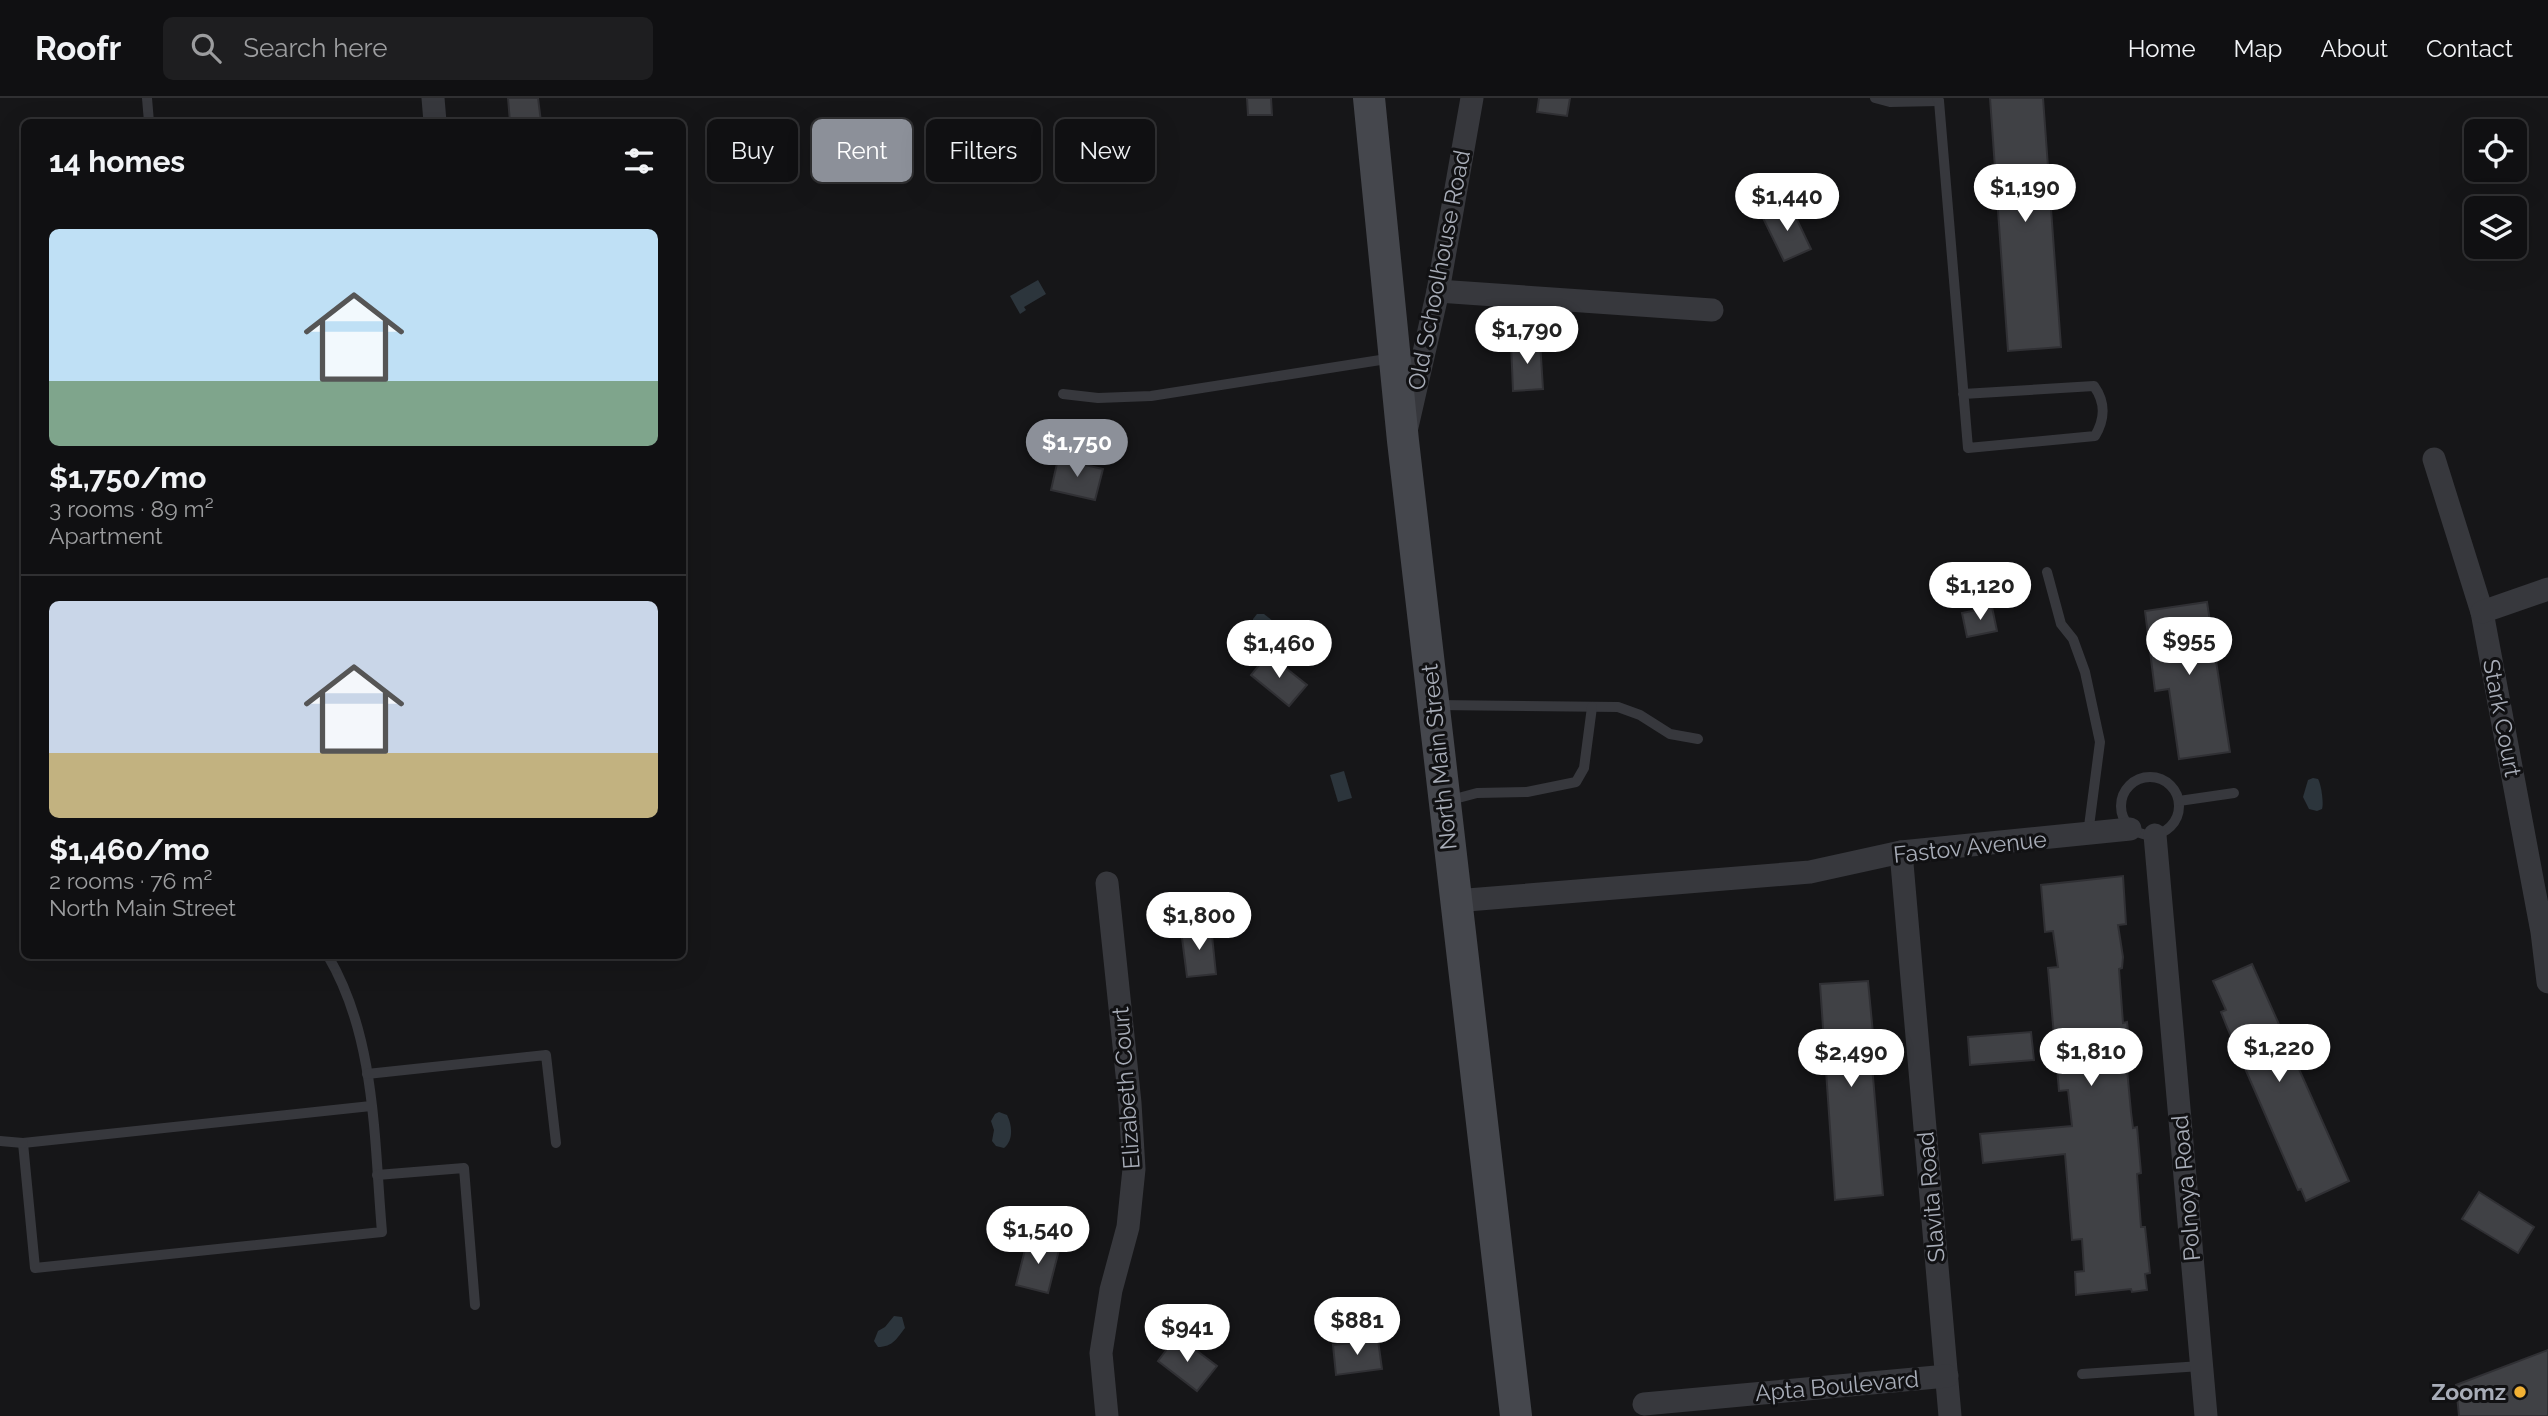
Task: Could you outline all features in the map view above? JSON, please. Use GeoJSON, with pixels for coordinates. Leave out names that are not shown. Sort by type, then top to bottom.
{"type":"FeatureCollection","features":[{"type":"Feature","properties":{"kind":"main road","name":"North Main Street"},"geometry":{"type":"LineString","coordinates":[[1368,98],[1403,440],[1516,1416]]}},
{"type":"Feature","properties":{"kind":"street"},"geometry":{"type":"LineString","coordinates":[[433,98],[435,119]]}},
{"type":"Feature","properties":{"kind":"street","name":"Old Schoolhouse Road"},"geometry":{"type":"LineString","coordinates":[[1403,440],[1438,291],[1472,98]]}},
{"type":"Feature","properties":{"kind":"street"},"geometry":{"type":"LineString","coordinates":[[1438,291],[1712,310]]}},
{"type":"Feature","properties":{"kind":"street","name":"Stark Court"},"geometry":{"type":"LineString","coordinates":[[2434,459],[2482,612],[2545,932],[2548,982]]}},
{"type":"Feature","properties":{"kind":"street"},"geometry":{"type":"LineString","coordinates":[[2482,612],[2548,589]]}},
{"type":"Feature","properties":{"kind":"street","name":"Fastov Avenue"},"geometry":{"type":"LineString","coordinates":[[1455,901],[1810,872],[1901,852],[2130,829]]}},
{"type":"Feature","properties":{"kind":"street","name":"Polnoya Road"},"geometry":{"type":"LineString","coordinates":[[2155,835],[2206,1416]]}},
{"type":"Feature","properties":{"kind":"street","name":"Slavita Road"},"geometry":{"type":"LineString","coordinates":[[1901,852],[1950,1416]]}},
{"type":"Feature","properties":{"kind":"street","name":"Elizabeth Court"},"geometry":{"type":"LineString","coordinates":[[1107,883],[1130,1103],[1134,1169],[1128,1227],[1111,1290],[1101,1353],[1107,1416]]}},
{"type":"Feature","properties":{"kind":"street","name":"Apta Boulevard"},"geometry":{"type":"LineString","coordinates":[[1644,1404],[1947,1376]]}},
{"type":"Feature","properties":{"kind":"lane"},"geometry":{"type":"LineString","coordinates":[[147,98],[149,119]]}},
{"type":"Feature","properties":{"kind":"lane"},"geometry":{"type":"LineString","coordinates":[[1875,98],[1890,102],[1938,100],[1963,394],[1968,448],[2095,436],[2104,422],[2101,395],[2094,386],[1963,394]]}},
{"type":"Feature","properties":{"kind":"lane"},"geometry":{"type":"LineString","coordinates":[[1062,394],[1098,398],[1151,396],[1394,358]]}},
{"type":"Feature","properties":{"kind":"lane"},"geometry":{"type":"LineString","coordinates":[[2048,572],[2061,624],[2073,639],[2085,672],[2100,743],[2088,834]]}},
{"type":"Feature","properties":{"kind":"lane"},"geometry":{"type":"LineString","coordinates":[[1433,705],[1618,707],[1640,715],[1670,734],[1698,739]]}},
{"type":"Feature","properties":{"kind":"lane"},"geometry":{"type":"LineString","coordinates":[[1444,802],[1477,793],[1527,792],[1576,782],[1584,768],[1592,707]]}},
{"type":"Feature","properties":{"kind":"lane"},"geometry":{"type":"LineString","coordinates":[[2151,777],[2170,785],[2179,802],[2176,819],[2171,827],[2155,835],[2146,835],[2130,829],[2120,810],[2125,790],[2132,783],[2151,777]]}},
{"type":"Feature","properties":{"kind":"lane"},"geometry":{"type":"LineString","coordinates":[[2179,802],[2234,793]]}},
{"type":"Feature","properties":{"kind":"lane"},"geometry":{"type":"LineString","coordinates":[[23,1143],[35,1268],[382,1232],[371,1105],[361,1037],[341,977],[330,959]]}},
{"type":"Feature","properties":{"kind":"lane"},"geometry":{"type":"LineString","coordinates":[[367,1074],[546,1055],[555,1143]]}},
{"type":"Feature","properties":{"kind":"lane"},"geometry":{"type":"LineString","coordinates":[[0,1141],[23,1143],[371,1105]]}},
{"type":"Feature","properties":{"kind":"lane"},"geometry":{"type":"LineString","coordinates":[[377,1175],[464,1167],[475,1305]]}},
{"type":"Feature","properties":{"kind":"lane"},"geometry":{"type":"LineString","coordinates":[[2082,1374],[2201,1366]]}},
{"type":"Feature","properties":{"kind":"shaded area"},"geometry":{"type":"Polygon","coordinates":[[[1038,280],[1046,294],[1024,307],[1026,310],[1020,314],[1010,296],[1038,280]]]}},
{"type":"Feature","properties":{"kind":"shaded area"},"geometry":{"type":"Polygon","coordinates":[[[1257,614],[1264,614],[1283,629],[1284,635],[1279,641],[1272,643],[1253,627],[1253,619],[1257,614]]]}},
{"type":"Feature","properties":{"kind":"shaded area"},"geometry":{"type":"Polygon","coordinates":[[[1344,771],[1352,798],[1338,802],[1330,775],[1344,771]]]}},
{"type":"Feature","properties":{"kind":"shaded area"},"geometry":{"type":"Polygon","coordinates":[[[2318,779],[2323,802],[2322,809],[2317,811],[2309,809],[2303,797],[2308,780],[2318,779]]]}},
{"type":"Feature","properties":{"kind":"shaded area"},"geometry":{"type":"Polygon","coordinates":[[[999,1112],[1007,1115],[1011,1128],[1011,1137],[1004,1148],[996,1146],[992,1141],[994,1130],[991,1121],[999,1112]]]}},
{"type":"Feature","properties":{"kind":"shaded area"},"geometry":{"type":"Polygon","coordinates":[[[894,1316],[902,1317],[905,1328],[891,1344],[878,1347],[874,1341],[878,1331],[894,1316]]]}},
{"type":"Feature","properties":{"kind":"building"},"geometry":{"type":"Polygon","coordinates":[[[508,98],[538,98],[541,119],[510,119],[508,98]]]}},
{"type":"Feature","properties":{"kind":"building"},"geometry":{"type":"Polygon","coordinates":[[[1247,98],[1271,98],[1272,115],[1248,115],[1247,98]]]}},
{"type":"Feature","properties":{"kind":"building"},"geometry":{"type":"Polygon","coordinates":[[[1539,98],[1570,98],[1567,116],[1537,112],[1539,98]]]}},
{"type":"Feature","properties":{"kind":"building"},"geometry":{"type":"Polygon","coordinates":[[[1990,98],[2043,98],[2061,347],[2008,351],[1990,98]]]}},
{"type":"Feature","properties":{"kind":"building"},"geometry":{"type":"Polygon","coordinates":[[[1790,205],[1811,249],[1784,261],[1763,218],[1790,205]]]}},
{"type":"Feature","properties":{"kind":"building"},"geometry":{"type":"Polygon","coordinates":[[[1540,341],[1543,389],[1513,391],[1511,343],[1540,341]]]}},
{"type":"Feature","properties":{"kind":"building"},"geometry":{"type":"Polygon","coordinates":[[[1058,459],[1103,469],[1095,500],[1051,490],[1058,459]]]}},
{"type":"Feature","properties":{"kind":"building"},"geometry":{"type":"Polygon","coordinates":[[[2207,602],[2230,752],[2179,759],[2169,689],[2155,691],[2145,611],[2207,602]]]}},
{"type":"Feature","properties":{"kind":"building"},"geometry":{"type":"Polygon","coordinates":[[[1992,607],[1997,631],[1967,637],[1962,613],[1992,607]]]}},
{"type":"Feature","properties":{"kind":"building"},"geometry":{"type":"Polygon","coordinates":[[[1268,654],[1307,685],[1289,706],[1251,675],[1268,654]]]}},
{"type":"Feature","properties":{"kind":"building"},"geometry":{"type":"Polygon","coordinates":[[[2123,876],[2126,924],[2118,925],[2123,957],[2122,968],[2119,969],[2123,1023],[2127,1022],[2132,1068],[2127,1069],[2131,1112],[2133,1128],[2137,1127],[2141,1173],[2137,1174],[2141,1227],[2145,1227],[2150,1273],[2145,1274],[2147,1290],[2132,1292],[2131,1289],[2076,1295],[2075,1272],[2084,1271],[2082,1239],[2072,1240],[2065,1154],[1983,1163],[1980,1134],[2072,1126],[2068,1090],[2059,1091],[2057,1068],[2067,1067],[2064,1035],[2054,1036],[2048,968],[2058,967],[2053,931],[2045,932],[2041,885],[2123,876]]]}},
{"type":"Feature","properties":{"kind":"building"},"geometry":{"type":"Polygon","coordinates":[[[1211,926],[1216,974],[1187,977],[1181,930],[1211,926]]]}},
{"type":"Feature","properties":{"kind":"building"},"geometry":{"type":"Polygon","coordinates":[[[2252,964],[2349,1181],[2306,1201],[2301,1189],[2298,1190],[2227,1027],[2221,1012],[2226,1010],[2213,981],[2252,964]]]}},
{"type":"Feature","properties":{"kind":"building"},"geometry":{"type":"Polygon","coordinates":[[[1868,981],[1876,1065],[1872,1065],[1883,1195],[1835,1200],[1820,984],[1868,981]]]}},
{"type":"Feature","properties":{"kind":"building"},"geometry":{"type":"Polygon","coordinates":[[[2031,1032],[2034,1060],[1970,1065],[1968,1037],[2031,1032]]]}},
{"type":"Feature","properties":{"kind":"building"},"geometry":{"type":"Polygon","coordinates":[[[2479,1192],[2534,1227],[2518,1253],[2462,1219],[2479,1192]]]}},
{"type":"Feature","properties":{"kind":"building"},"geometry":{"type":"Polygon","coordinates":[[[1028,1238],[1060,1246],[1048,1293],[1016,1285],[1028,1238]]]}},
{"type":"Feature","properties":{"kind":"building"},"geometry":{"type":"Polygon","coordinates":[[[1177,1336],[1217,1366],[1197,1391],[1158,1361],[1177,1336]]]}},
{"type":"Feature","properties":{"kind":"building"},"geometry":{"type":"Polygon","coordinates":[[[1378,1340],[1382,1369],[1336,1375],[1333,1345],[1378,1340]]]}},
{"type":"Feature","properties":{"kind":"building"},"geometry":{"type":"Polygon","coordinates":[[[2548,1350],[2548,1416],[2459,1416],[2456,1385],[2548,1350]]]}},
{"type":"Feature","properties":{"kind":"place","name":"Zoomz"},"geometry":{"type":"Point","coordinates":[2520,1392]}}]}
